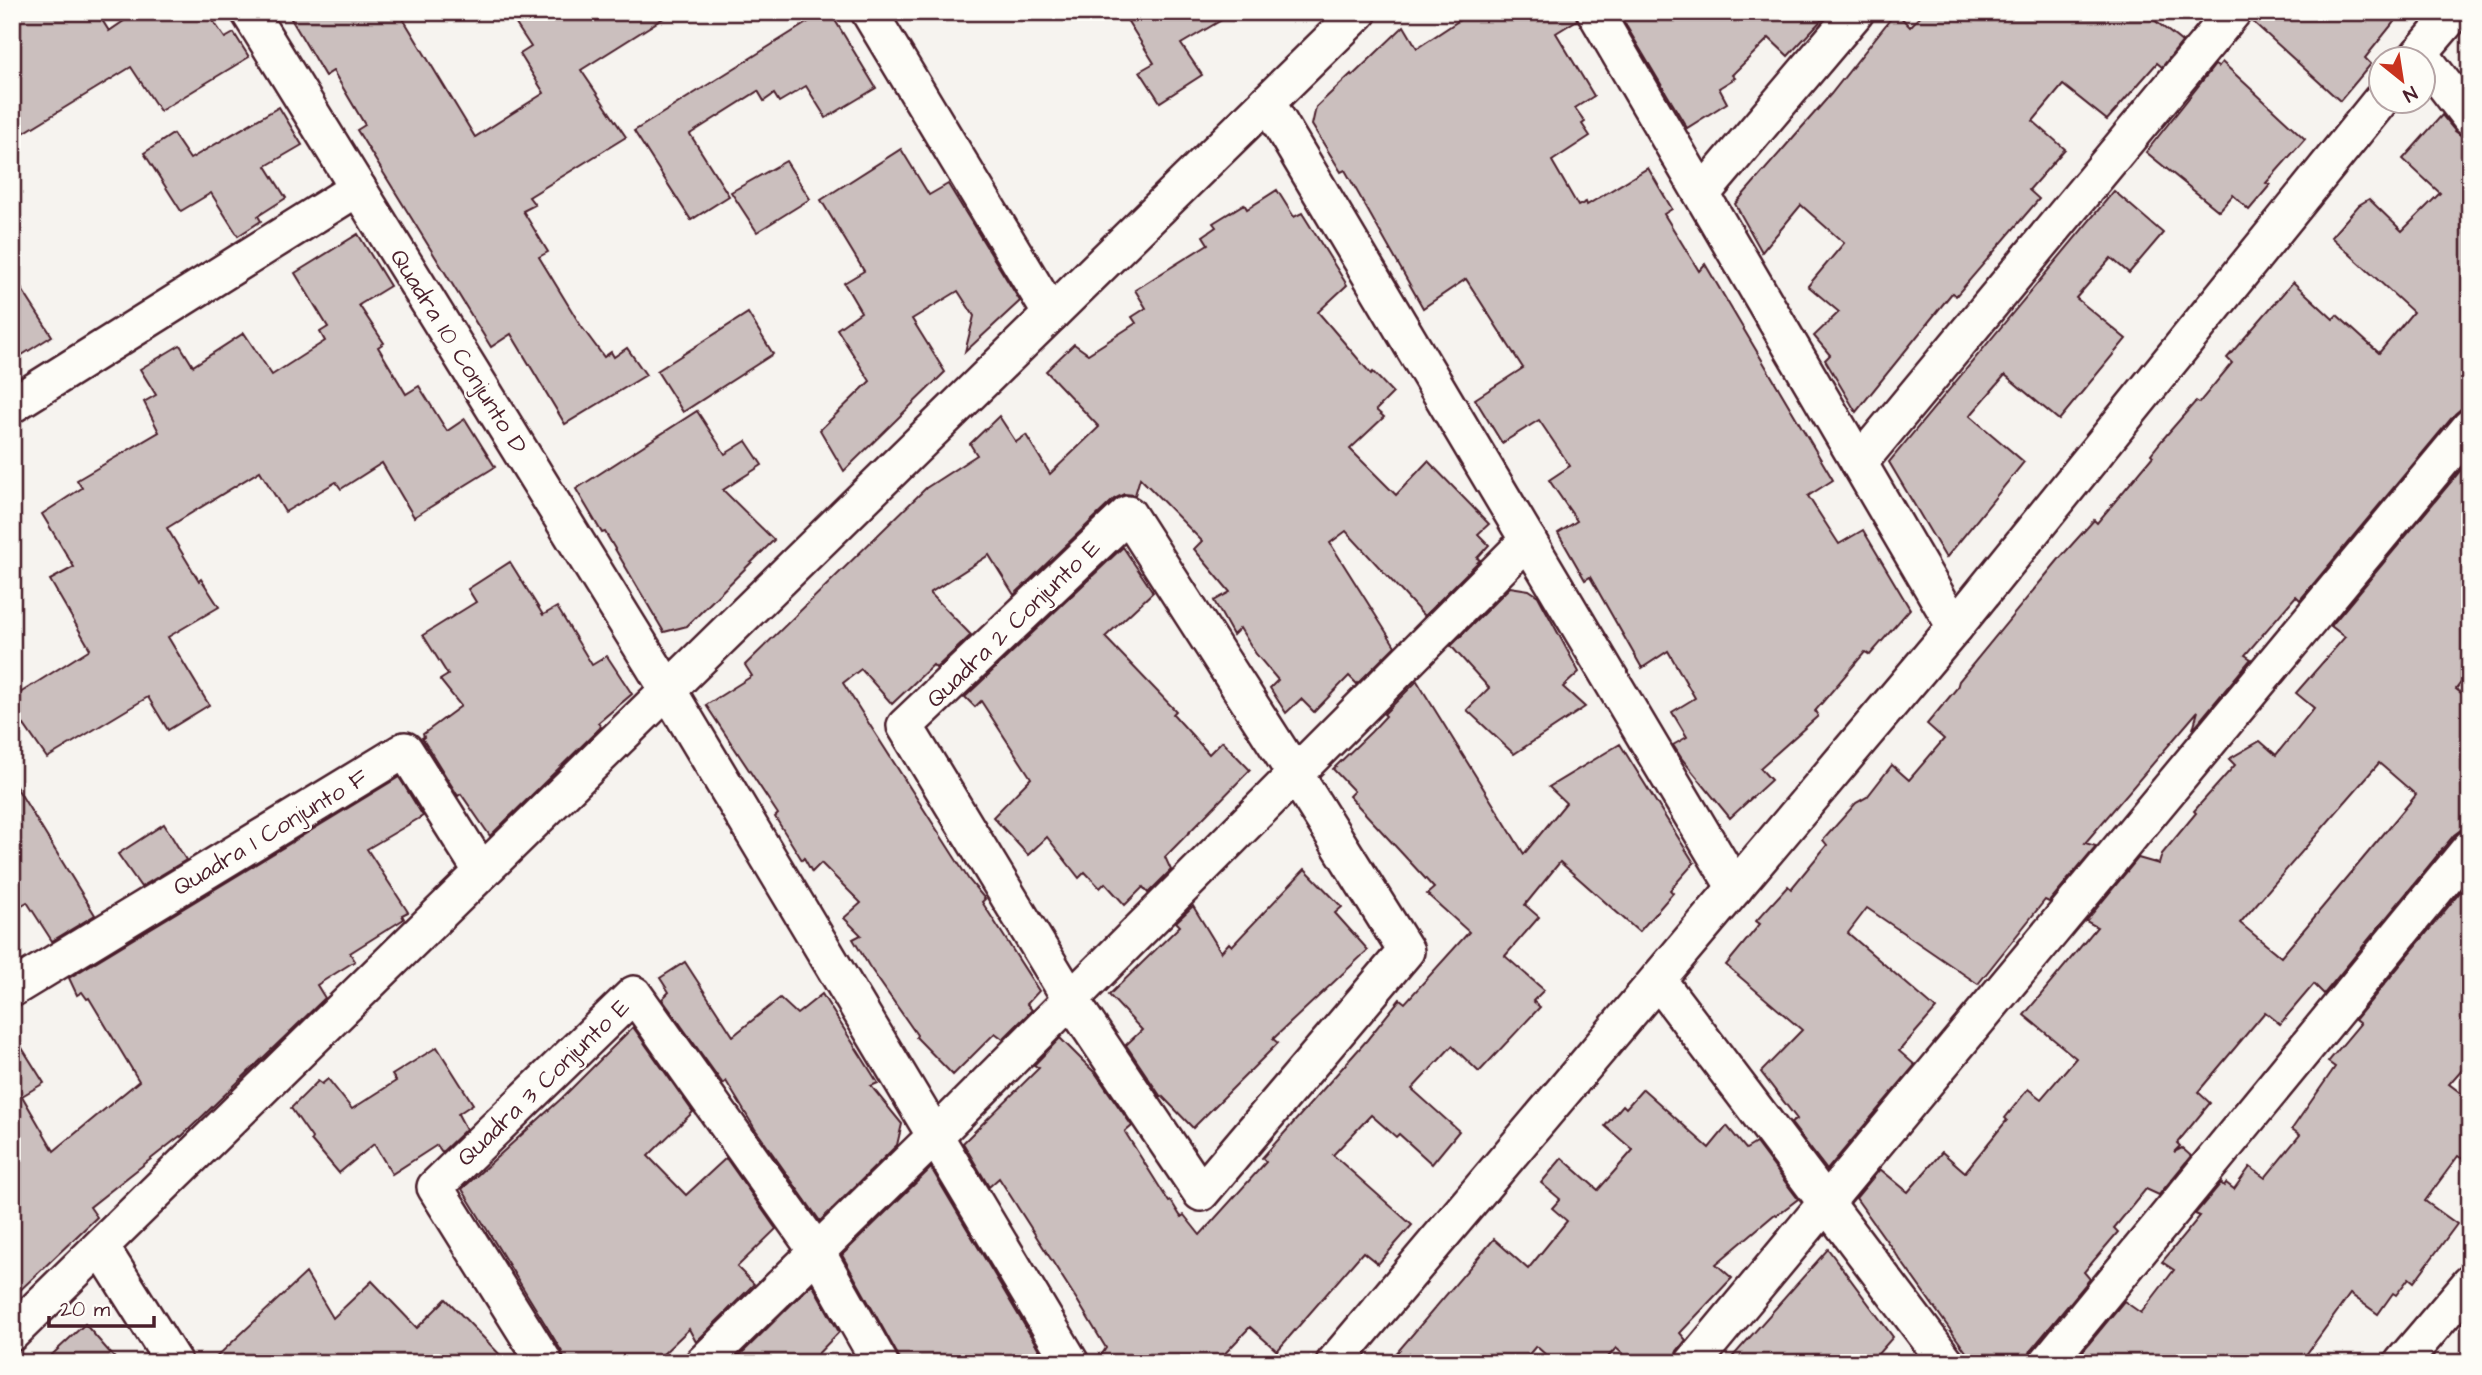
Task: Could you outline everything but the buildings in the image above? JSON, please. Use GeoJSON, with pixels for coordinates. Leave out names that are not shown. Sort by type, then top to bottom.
{"type":"FeatureCollection","features":[{"type":"Feature","properties":{"kind":"street","name":"Quadra 10 Conjunto D"},"geometry":{"type":"LineString","coordinates":[[249,12],[668,690],[1071,1363]]}},
{"type":"Feature","properties":{"kind":"street"},"geometry":{"type":"LineString","coordinates":[[869,12],[1051,314]]}},
{"type":"Feature","properties":{"kind":"street"},"geometry":{"type":"LineString","coordinates":[[12,1333],[1359,12]]}},
{"type":"Feature","properties":{"kind":"street"},"geometry":{"type":"LineString","coordinates":[[1595,12],[1955,627]]}},
{"type":"Feature","properties":{"kind":"street"},"geometry":{"type":"LineString","coordinates":[[1702,194],[1856,12]]}},
{"type":"Feature","properties":{"kind":"street"},"geometry":{"type":"LineString","coordinates":[[1859,463],[2233,12]]}},
{"type":"Feature","properties":{"kind":"street"},"geometry":{"type":"LineString","coordinates":[[2426,46],[2455,12]]}},
{"type":"Feature","properties":{"kind":"street"},"geometry":{"type":"LineString","coordinates":[[2436,78],[2470,118]]}},
{"type":"Feature","properties":{"kind":"street"},"geometry":{"type":"LineString","coordinates":[[1267,102],[1735,888]]}},
{"type":"Feature","properties":{"kind":"street"},"geometry":{"type":"LineString","coordinates":[[1334,1363],[1955,627],[2370,116]]}},
{"type":"Feature","properties":{"kind":"street"},"geometry":{"type":"LineString","coordinates":[[12,405],[358,188]]}},
{"type":"Feature","properties":{"kind":"street"},"geometry":{"type":"LineString","coordinates":[[1693,1363],[2470,427]]}},
{"type":"Feature","properties":{"kind":"street","name":"Quadra 2 Conjunto E"},"geometry":{"type":"LineString","coordinates":[[1128,514],[1295,774],[1406,951],[1201,1192],[1071,1000],[905,726],[1128,514]]}},
{"type":"Feature","properties":{"kind":"street"},"geometry":{"type":"LineString","coordinates":[[703,1363],[935,1136],[1528,540]]}},
{"type":"Feature","properties":{"kind":"street","name":"Quadra 1 Conjunto F"},"geometry":{"type":"LineString","coordinates":[[12,989],[405,750],[482,872]]}},
{"type":"Feature","properties":{"kind":"street"},"geometry":{"type":"LineString","coordinates":[[2047,1363],[2470,848]]}},
{"type":"Feature","properties":{"kind":"street"},"geometry":{"type":"LineString","coordinates":[[1657,980],[1947,1363]]}},
{"type":"Feature","properties":{"kind":"street","name":"Quadra 3 Conjunto E"},"geometry":{"type":"LineString","coordinates":[[545,1363],[435,1187],[634,994],[817,1252],[880,1363]]}},
{"type":"Feature","properties":{"kind":"street"},"geometry":{"type":"LineString","coordinates":[[101,1247],[174,1363]]}},
{"type":"Feature","properties":{"kind":"street"},"geometry":{"type":"LineString","coordinates":[[2402,1363],[2470,1283]]}}]}
